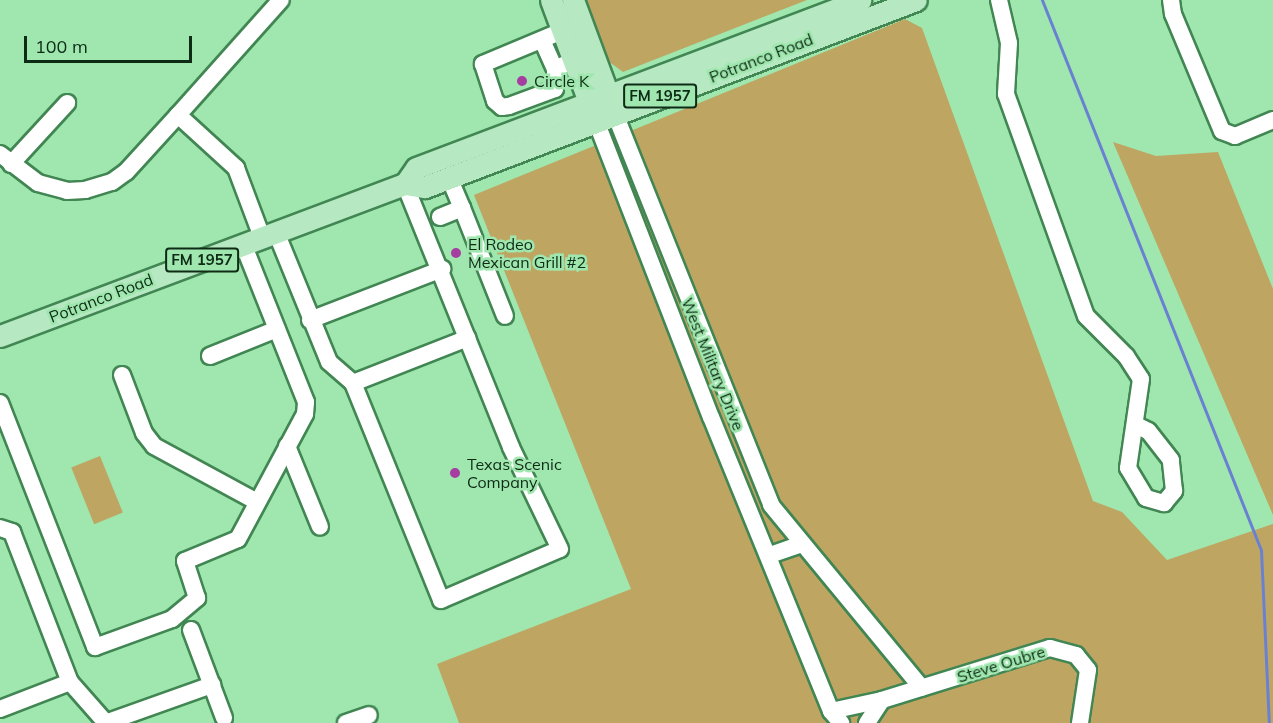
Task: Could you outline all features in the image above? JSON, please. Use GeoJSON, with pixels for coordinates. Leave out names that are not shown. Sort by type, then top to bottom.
{"type":"FeatureCollection","features":[{"type":"Feature","properties":{"kind":"main road","name":"West Military Drive"},"geometry":{"type":"LineString","coordinates":[[551,0],[562,31],[564,65],[602,108]]}},
{"type":"Feature","properties":{"kind":"main road","name":"West Military Drive"},"geometry":{"type":"LineString","coordinates":[[573,0],[602,108]]}},
{"type":"Feature","properties":{"kind":"main road","name":"Potranco Road"},"geometry":{"type":"LineString","coordinates":[[0,336],[405,184],[425,187],[602,108],[860,0]]}},
{"type":"Feature","properties":{"kind":"main road","name":"Potranco Road"},"geometry":{"type":"LineString","coordinates":[[405,184],[416,168],[537,122],[602,108],[916,0]]}},
{"type":"Feature","properties":{"kind":"street"},"geometry":{"type":"LineString","coordinates":[[67,102],[5,159],[49,187],[85,190],[112,182],[126,172],[281,0]]}},
{"type":"Feature","properties":{"kind":"street"},"geometry":{"type":"LineString","coordinates":[[999,0],[1009,43],[1006,94],[1086,316],[1126,356],[1141,379],[1136,425]]}},
{"type":"Feature","properties":{"kind":"street"},"geometry":{"type":"LineString","coordinates":[[1171,0],[1222,131],[1235,136],[1273,120]]}},
{"type":"Feature","properties":{"kind":"street"},"geometry":{"type":"LineString","coordinates":[[542,40],[564,65],[555,89],[502,107],[495,101],[483,64],[562,31]]}},
{"type":"Feature","properties":{"kind":"street"},"geometry":{"type":"LineString","coordinates":[[530,98],[537,122]]}},
{"type":"Feature","properties":{"kind":"street","name":"West Military Drive"},"geometry":{"type":"LineString","coordinates":[[602,108],[771,505],[922,688]]}},
{"type":"Feature","properties":{"kind":"street","name":"West Military Drive"},"geometry":{"type":"LineString","coordinates":[[602,108],[711,417],[836,717]]}},
{"type":"Feature","properties":{"kind":"street"},"geometry":{"type":"LineString","coordinates":[[178,115],[236,168],[260,238],[310,320],[329,362],[354,383],[441,600],[560,549],[511,447],[442,269],[405,184]]}},
{"type":"Feature","properties":{"kind":"street"},"geometry":{"type":"LineString","coordinates":[[449,177],[505,316]]}},
{"type":"Feature","properties":{"kind":"street"},"geometry":{"type":"LineString","coordinates":[[440,217],[462,208]]}},
{"type":"Feature","properties":{"kind":"street"},"geometry":{"type":"LineString","coordinates":[[0,403],[95,647],[172,620],[198,598],[185,561],[238,539],[305,414],[306,402],[262,293],[260,238]]}},
{"type":"Feature","properties":{"kind":"street"},"geometry":{"type":"LineString","coordinates":[[310,320],[442,269]]}},
{"type":"Feature","properties":{"kind":"street"},"geometry":{"type":"LineString","coordinates":[[210,356],[278,329]]}},
{"type":"Feature","properties":{"kind":"street"},"geometry":{"type":"LineString","coordinates":[[354,383],[468,338]]}},
{"type":"Feature","properties":{"kind":"street"},"geometry":{"type":"LineString","coordinates":[[122,375],[144,433],[154,446],[257,502]]}},
{"type":"Feature","properties":{"kind":"street"},"geometry":{"type":"LineString","coordinates":[[711,417],[731,409]]}},
{"type":"Feature","properties":{"kind":"street"},"geometry":{"type":"LineString","coordinates":[[287,446],[320,527]]}},
{"type":"Feature","properties":{"kind":"street"},"geometry":{"type":"LineString","coordinates":[[0,528],[12,531],[70,682],[105,723],[212,685]]}},
{"type":"Feature","properties":{"kind":"street"},"geometry":{"type":"LineString","coordinates":[[770,555],[802,544]]}},
{"type":"Feature","properties":{"kind":"street"},"geometry":{"type":"LineString","coordinates":[[191,630],[224,718]]}},
{"type":"Feature","properties":{"kind":"street","name":"Steve Oubre"},"geometry":{"type":"LineString","coordinates":[[836,717],[882,700],[1050,648],[1062,648],[1084,660],[1088,670],[1080,723]]}},
{"type":"Feature","properties":{"kind":"street"},"geometry":{"type":"LineString","coordinates":[[0,709],[70,682]]}},
{"type":"Feature","properties":{"kind":"street"},"geometry":{"type":"LineString","coordinates":[[867,723],[882,700]]}},
{"type":"Feature","properties":{"kind":"street"},"geometry":{"type":"LineString","coordinates":[[346,723],[369,715]]}},
{"type":"Feature","properties":{"kind":"shaded area"},"geometry":{"type":"Polygon","coordinates":[[[581,0],[807,0],[623,72],[604,58],[581,0]]]}},
{"type":"Feature","properties":{"kind":"shaded area"},"geometry":{"type":"Polygon","coordinates":[[[905,19],[922,28],[1093,501],[1122,512],[1167,560],[1273,524],[1273,723],[459,723],[437,664],[631,589],[474,195],[905,19]]]}},
{"type":"Feature","properties":{"kind":"shaded area"},"geometry":{"type":"Polygon","coordinates":[[[1113,142],[1156,156],[1218,152],[1273,289],[1273,515],[1113,142]]]}},
{"type":"Feature","properties":{"kind":"shaded area"},"geometry":{"type":"Polygon","coordinates":[[[100,456],[123,513],[94,524],[71,468],[100,456]]]}},
{"type":"Feature","properties":{"kind":"waterway"},"geometry":{"type":"LineString","coordinates":[[1042,0],[1261,550],[1269,723]]}},
{"type":"Feature","properties":{"kind":"place","name":"Circle K"},"geometry":{"type":"Point","coordinates":[522,81]}},
{"type":"Feature","properties":{"kind":"place","name":"El Rodeo Mexican Grill #2"},"geometry":{"type":"Point","coordinates":[456,253]}},
{"type":"Feature","properties":{"kind":"place","name":"Texas Scenic Company"},"geometry":{"type":"Point","coordinates":[455,473]}}]}
